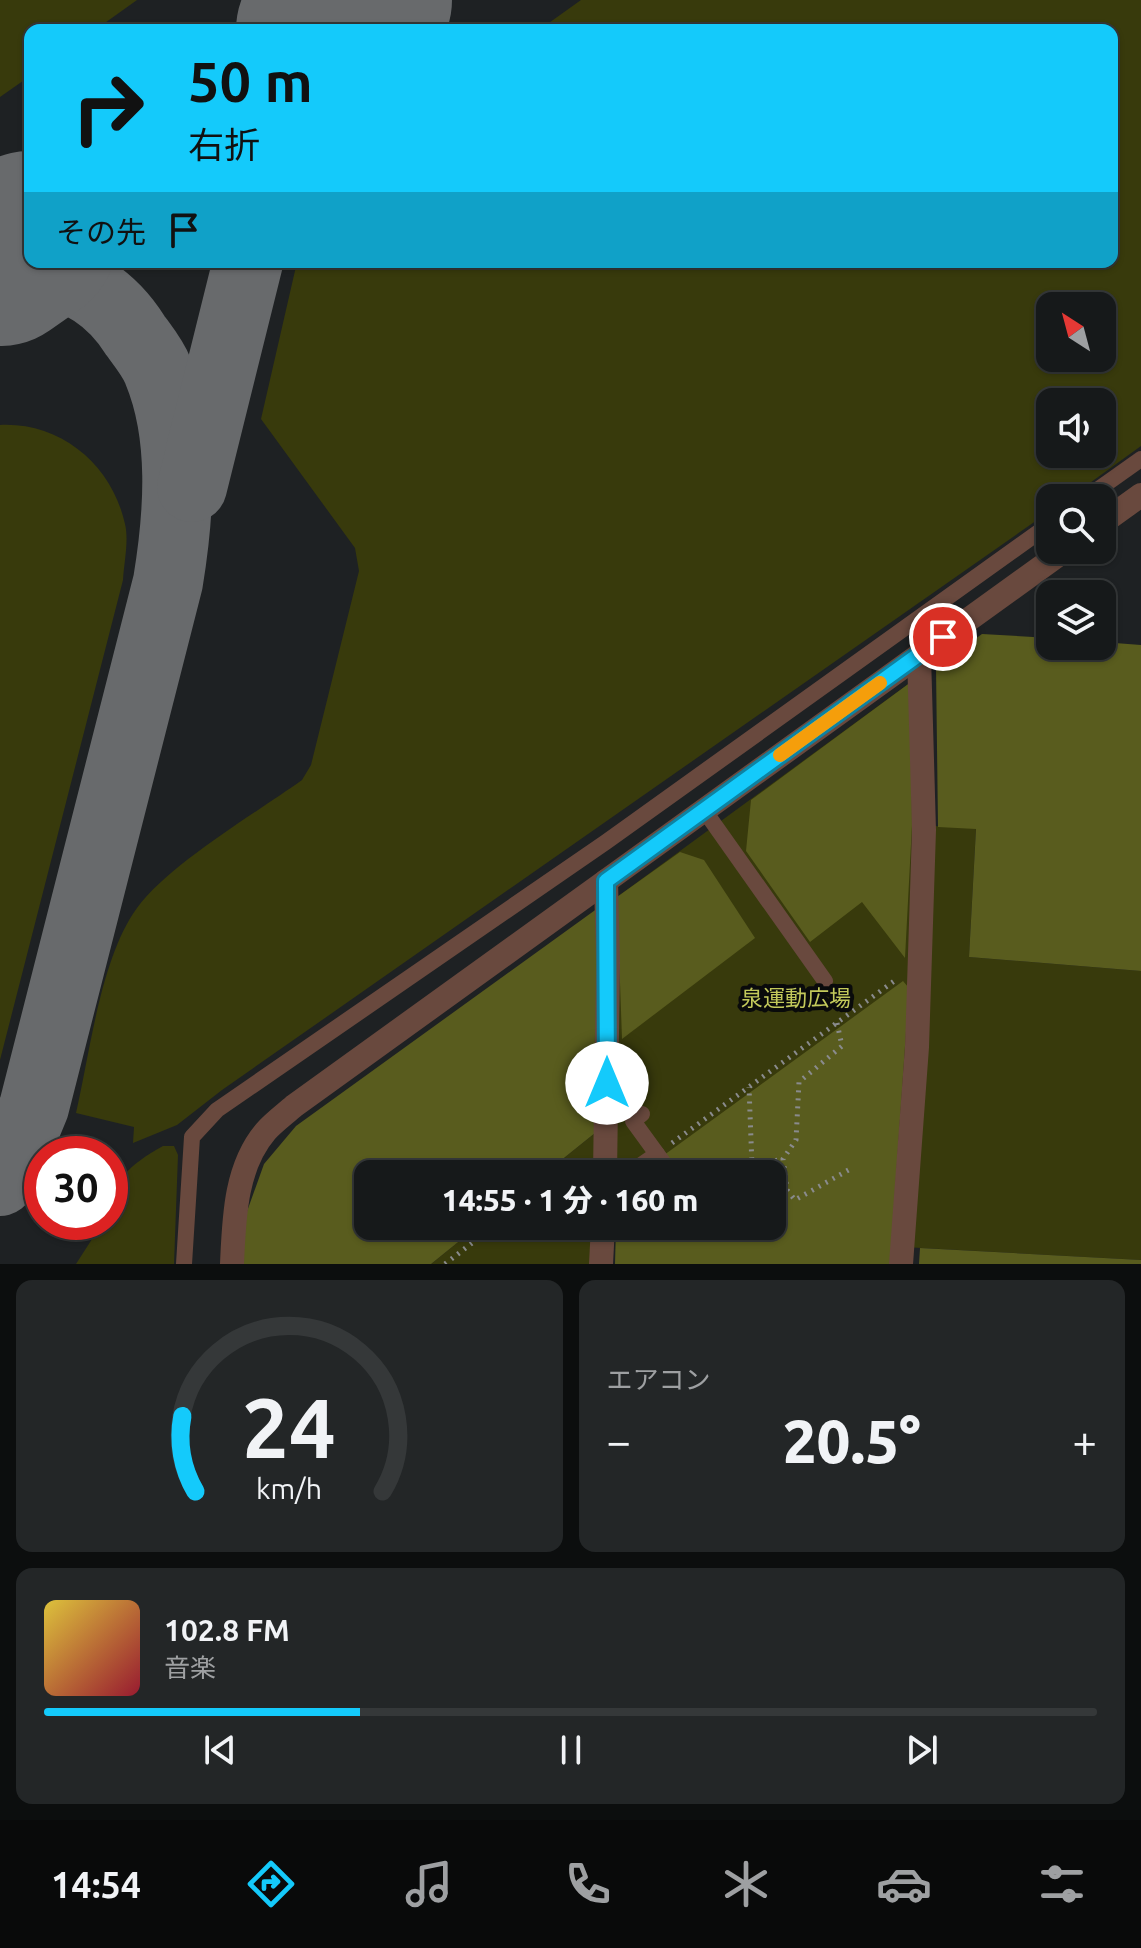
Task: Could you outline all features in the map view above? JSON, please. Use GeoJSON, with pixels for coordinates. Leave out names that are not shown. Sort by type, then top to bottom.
{"type":"FeatureCollection","features":[{"type":"Feature","properties":{"kind":"street"},"geometry":{"type":"LineString","coordinates":[[1116,513],[1141,495]]}},
{"type":"Feature","properties":{"kind":"street"},"geometry":{"type":"LineString","coordinates":[[232,1264],[237,1193],[265,1132],[294,1106],[1046,564]]}},
{"type":"Feature","properties":{"kind":"street"},"geometry":{"type":"LineString","coordinates":[[901,1264],[917,1047],[924,830],[919,655]]}},
{"type":"Feature","properties":{"kind":"street"},"geometry":{"type":"LineString","coordinates":[[605,1160],[606,881]]}},
{"type":"Feature","properties":{"kind":"street"},"geometry":{"type":"LineString","coordinates":[[601,1264],[602,1240]]}},
{"type":"Feature","properties":{"kind":"lane"},"geometry":{"type":"LineString","coordinates":[[1106,484],[1141,459]]}},
{"type":"Feature","properties":{"kind":"lane"},"geometry":{"type":"LineString","coordinates":[[184,1264],[192,1137],[217,1110],[606,842],[1036,534]]}},
{"type":"Feature","properties":{"kind":"lane"},"geometry":{"type":"LineString","coordinates":[[704,810],[825,981]]}},
{"type":"Feature","properties":{"kind":"lane"},"geometry":{"type":"LineString","coordinates":[[642,1114],[633,1121],[660,1152],[663,1160]]}},
{"type":"Feature","properties":{"kind":"lane"},"geometry":{"type":"LineString","coordinates":[[648,1160],[660,1152]]}},
{"type":"Feature","properties":{"kind":"path"},"geometry":{"type":"LineString","coordinates":[[660,1152],[897,979]]}},
{"type":"Feature","properties":{"kind":"path"},"geometry":{"type":"LineString","coordinates":[[837,1023],[842,1046],[799,1082],[796,1140],[783,1159],[787,1190],[795,1200],[852,1168]]}},
{"type":"Feature","properties":{"kind":"path"},"geometry":{"type":"LineString","coordinates":[[749,1087],[752,1160]]}},
{"type":"Feature","properties":{"kind":"path"},"geometry":{"type":"LineString","coordinates":[[779,1160],[783,1159]]}},
{"type":"Feature","properties":{"kind":"path"},"geometry":{"type":"LineString","coordinates":[[445,1264],[476,1240]]}},
{"type":"Feature","properties":{"kind":"green space"},"geometry":{"type":"Polygon","coordinates":[[[0,0],[137,0],[103,24],[24,24],[24,80],[0,97],[0,0]]]}},
{"type":"Feature","properties":{"kind":"green space"},"geometry":{"type":"Polygon","coordinates":[[[581,0],[1141,0],[1141,446],[1116,464],[1116,388],[1036,388],[1036,468],[1111,468],[1088,484],[1036,484],[1036,521],[222,1090],[177,1125],[133,1143],[134,1127],[76,1113],[98,1006],[114,952],[137,908],[151,891],[214,840],[302,780],[311,765],[359,571],[355,548],[261,419],[296,268],[1118,268],[1118,24],[547,24],[581,0]]]}},
{"type":"Feature","properties":{"kind":"green space"},"geometry":{"type":"Polygon","coordinates":[[[0,425],[43,431],[63,439],[80,451],[109,483],[127,537],[123,580],[0,1060],[0,425]]]}},
{"type":"Feature","properties":{"kind":"green space","name":"泉運動広場"},"geometry":{"type":"Polygon","coordinates":[[[911,682],[912,825],[976,828],[969,957],[1141,971],[1141,1260],[775,1240],[786,1240],[786,1160],[561,1160],[595,1133],[617,897],[911,682]]]}},
{"type":"Feature","properties":{"kind":"green space"},"geometry":{"type":"Polygon","coordinates":[[[163,1146],[174,1146],[178,1155],[174,1264],[76,1264],[91,1240],[128,1240],[128,1171],[163,1146]]]}},
{"type":"Feature","properties":{"kind":"green space","name":"泉運動広場"},"geometry":{"type":"Polygon","coordinates":[[[461,1240],[591,1240],[590,1264],[431,1264],[461,1240]]]}},
{"type":"Feature","properties":{"kind":"shaded area"},"geometry":{"type":"Polygon","coordinates":[[[982,634],[1036,637],[1036,660],[1116,660],[1116,643],[1141,645],[1141,971],[969,957],[976,829],[938,827],[936,667],[982,634]]]}},
{"type":"Feature","properties":{"kind":"shaded area"},"geometry":{"type":"Polygon","coordinates":[[[911,682],[912,825],[905,958],[862,902],[810,942],[746,851],[751,800],[911,682]]]}},
{"type":"Feature","properties":{"kind":"shaded area"},"geometry":{"type":"Polygon","coordinates":[[[680,852],[704,860],[755,938],[622,1039],[617,897],[680,852]]]}},
{"type":"Feature","properties":{"kind":"shaded area"},"geometry":{"type":"Polygon","coordinates":[[[598,908],[595,1133],[561,1160],[354,1160],[354,1240],[461,1240],[431,1264],[243,1264],[245,1217],[264,1164],[296,1126],[598,908]]]}},
{"type":"Feature","properties":{"kind":"shaded area"},"geometry":{"type":"Polygon","coordinates":[[[903,981],[909,988],[890,1264],[615,1264],[616,1240],[786,1240],[786,1160],[657,1160],[903,981]]]}},
{"type":"Feature","properties":{"kind":"shaded area"},"geometry":{"type":"Polygon","coordinates":[[[920,1248],[1141,1260],[1141,1264],[919,1264],[920,1248]]]}},
{"type":"Feature","properties":{"kind":"taxiway"},"geometry":{"type":"LineString","coordinates":[[336,24],[355,0]]}},
{"type":"Feature","properties":{"kind":"taxiway"},"geometry":{"type":"LineString","coordinates":[[192,487],[247,268]]}},
{"type":"Feature","properties":{"kind":"taxiway"},"geometry":{"type":"LineString","coordinates":[[0,278],[36,273],[67,279],[93,292],[126,322],[153,361],[167,396],[177,476],[175,530],[168,582],[34,1107],[0,1181]]}},
{"type":"Feature","properties":{"kind":"runway"},"geometry":{"type":"LineString","coordinates":[[331,24],[365,0]]}},
{"type":"Feature","properties":{"kind":"runway"},"geometry":{"type":"LineString","coordinates":[[0,259],[24,242]]}},
{"type":"Feature","properties":{"kind":"slow traffic"},"geometry":{"type":"LineString","coordinates":[[780,755],[880,683]]}},
{"type":"Feature","properties":{"kind":"route"},"geometry":{"type":"LineString","coordinates":[[607,1083],[606,881],[943,637]]}}]}
